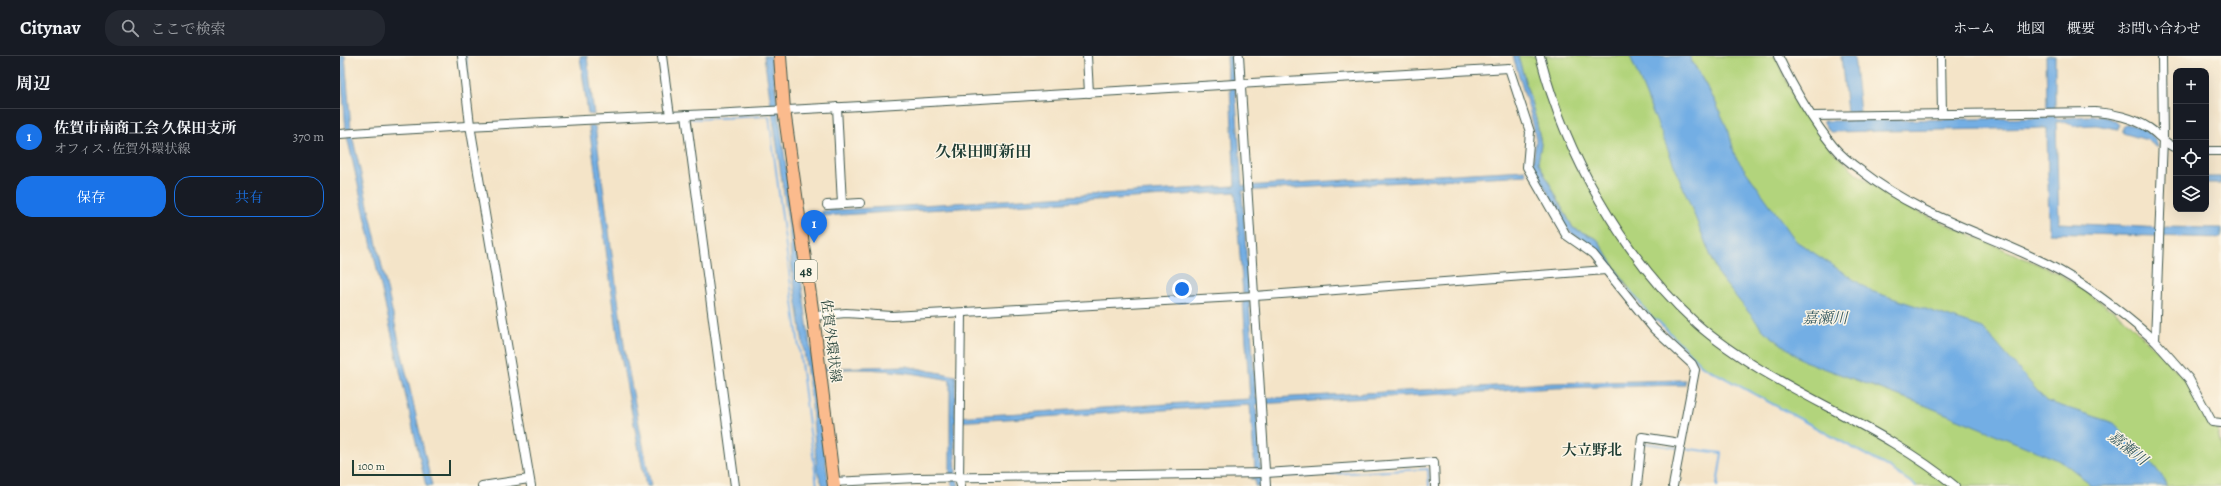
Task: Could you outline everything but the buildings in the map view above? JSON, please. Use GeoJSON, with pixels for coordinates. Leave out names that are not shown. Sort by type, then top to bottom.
{"type":"FeatureCollection","features":[{"type":"Feature","properties":{"kind":"main road","name":"佐賀外環状線"},"geometry":{"type":"LineString","coordinates":[[780,56],[782,110],[813,316],[833,484]]}},
{"type":"Feature","properties":{"kind":"street"},"geometry":{"type":"LineString","coordinates":[[462,56],[470,124],[530,482],[487,486]]}},
{"type":"Feature","properties":{"kind":"street"},"geometry":{"type":"LineString","coordinates":[[662,56],[670,116]]}},
{"type":"Feature","properties":{"kind":"street"},"geometry":{"type":"LineString","coordinates":[[1087,56],[1089,93]]}},
{"type":"Feature","properties":{"kind":"street"},"geometry":{"type":"LineString","coordinates":[[1239,56],[1239,84],[1261,401],[1260,473],[1266,486]]}},
{"type":"Feature","properties":{"kind":"street"},"geometry":{"type":"LineString","coordinates":[[1540,56],[1556,110],[1570,142],[1599,199],[1629,246],[1655,280],[1697,324],[1725,347],[1763,371],[1929,465],[1955,486]]}},
{"type":"Feature","properties":{"kind":"street"},"geometry":{"type":"LineString","coordinates":[[1778,56],[1794,88],[1834,147],[1887,191],[1924,210],[2049,265],[2079,282],[2125,315],[2155,341],[2189,380],[2212,422],[2221,423]]}},
{"type":"Feature","properties":{"kind":"street"},"geometry":{"type":"LineString","coordinates":[[1941,56],[1942,114]]}},
{"type":"Feature","properties":{"kind":"street"},"geometry":{"type":"LineString","coordinates":[[2155,341],[2163,139],[2162,56]]}},
{"type":"Feature","properties":{"kind":"street"},"geometry":{"type":"LineString","coordinates":[[340,134],[470,124],[771,111],[1509,68],[1530,132],[1527,167],[1566,235],[1593,254],[1654,329],[1692,364],[1695,370],[1673,486]]}},
{"type":"Feature","properties":{"kind":"street"},"geometry":{"type":"LineString","coordinates":[[837,107],[842,204]]}},
{"type":"Feature","properties":{"kind":"street"},"geometry":{"type":"LineString","coordinates":[[1812,116],[2052,112],[2113,113],[2147,126],[2167,144],[2173,147]]}},
{"type":"Feature","properties":{"kind":"street"},"geometry":{"type":"LineString","coordinates":[[686,115],[735,486]]}},
{"type":"Feature","properties":{"kind":"street"},"geometry":{"type":"LineString","coordinates":[[2209,151],[2221,151]]}},
{"type":"Feature","properties":{"kind":"street"},"geometry":{"type":"LineString","coordinates":[[827,205],[860,203]]}},
{"type":"Feature","properties":{"kind":"street"},"geometry":{"type":"LineString","coordinates":[[813,316],[846,313],[892,316],[961,313],[1253,296],[1606,270]]}},
{"type":"Feature","properties":{"kind":"street"},"geometry":{"type":"LineString","coordinates":[[957,480],[961,313]]}},
{"type":"Feature","properties":{"kind":"street"},"geometry":{"type":"LineString","coordinates":[[1637,486],[1642,437],[1680,446]]}},
{"type":"Feature","properties":{"kind":"street"},"geometry":{"type":"LineString","coordinates":[[833,484],[917,478],[957,480],[1260,473],[1434,462],[1435,486]]}},
{"type":"Feature","properties":{"kind":"green space"},"geometry":{"type":"Polygon","coordinates":[[[1518,56],[1636,56],[1804,360],[1924,405],[1993,425],[2117,486],[1916,486],[1888,467],[1701,365],[1658,321],[1651,317],[1631,292],[1597,239],[1573,228],[1538,162],[1541,144],[1536,119],[1518,56]]]}},
{"type":"Feature","properties":{"kind":"green space"},"geometry":{"type":"Polygon","coordinates":[[[1689,56],[1775,56],[1791,91],[1830,148],[1857,174],[1907,207],[2060,274],[2124,318],[2187,381],[2211,428],[2216,426],[2221,446],[2221,486],[2166,486],[2165,480],[1774,272],[1715,101],[1689,56]]]}},
{"type":"Feature","properties":{"kind":"water"},"geometry":{"type":"Polygon","coordinates":[[[340,56],[345,56],[351,129],[346,130],[340,56]]]}},
{"type":"Feature","properties":{"kind":"water"},"geometry":{"type":"Polygon","coordinates":[[[580,56],[587,56],[594,115],[588,114],[580,56]]]}},
{"type":"Feature","properties":{"kind":"water"},"geometry":{"type":"Polygon","coordinates":[[[764,56],[771,56],[829,486],[823,486],[817,471],[812,406],[791,261],[790,236],[764,56]]]}},
{"type":"Feature","properties":{"kind":"water"},"geometry":{"type":"Polygon","coordinates":[[[1227,56],[1232,56],[1234,80],[1228,80],[1227,56]]]}},
{"type":"Feature","properties":{"kind":"water"},"geometry":{"type":"Polygon","coordinates":[[[1513,56],[1518,56],[1536,119],[1541,144],[1538,162],[1573,228],[1597,239],[1631,292],[1594,246],[1572,234],[1565,227],[1533,163],[1536,140],[1532,119],[1513,56]]]}},
{"type":"Feature","properties":{"kind":"water","name":"嘉瀬川"},"geometry":{"type":"Polygon","coordinates":[[[1630,56],[1689,56],[1715,101],[1729,132],[1735,156],[1796,241],[1871,291],[1983,328],[2046,401],[2114,423],[2146,456],[2165,480],[2166,486],[2093,486],[2063,462],[1924,405],[1804,361],[1764,331],[1719,276],[1630,56]]]}},
{"type":"Feature","properties":{"kind":"water"},"geometry":{"type":"Polygon","coordinates":[[[1841,56],[1854,56],[1860,112],[1847,112],[1841,56]]]}},
{"type":"Feature","properties":{"kind":"water"},"geometry":{"type":"Polygon","coordinates":[[[2046,56],[2055,56],[2055,110],[2047,108],[2046,56]]]}},
{"type":"Feature","properties":{"kind":"water"},"geometry":{"type":"Polygon","coordinates":[[[1230,87],[1235,87],[1242,186],[1525,170],[1527,175],[1242,191],[1249,294],[1243,294],[1235,192],[822,216],[822,211],[1235,186],[1230,87]]]}},
{"type":"Feature","properties":{"kind":"water"},"geometry":{"type":"Polygon","coordinates":[[[2049,116],[2055,116],[2057,119],[2099,116],[2114,120],[2119,125],[2118,129],[2096,125],[2074,126],[2067,122],[2056,122],[2059,223],[2163,228],[2221,228],[2221,238],[2049,233],[2047,128],[1830,132],[1823,121],[2048,118],[2049,116]]]}},
{"type":"Feature","properties":{"kind":"water"},"geometry":{"type":"Polygon","coordinates":[[[2127,124],[2142,129],[2151,135],[2155,139],[2158,148],[2147,140],[2123,133],[2123,127],[2127,124]]]}},
{"type":"Feature","properties":{"kind":"water"},"geometry":{"type":"Polygon","coordinates":[[[589,126],[595,126],[625,352],[651,486],[646,486],[620,351],[589,126]]]}},
{"type":"Feature","properties":{"kind":"water"},"geometry":{"type":"Polygon","coordinates":[[[352,135],[432,486],[426,486],[347,136],[352,135]]]}},
{"type":"Feature","properties":{"kind":"water"},"geometry":{"type":"Polygon","coordinates":[[[2209,177],[2221,177],[2221,183],[2209,183],[2209,177]]]}},
{"type":"Feature","properties":{"kind":"water"},"geometry":{"type":"Polygon","coordinates":[[[1243,300],[1249,300],[1256,399],[1552,383],[1685,380],[1685,385],[1556,388],[1256,404],[1261,469],[1255,470],[1250,405],[954,422],[956,475],[959,486],[953,486],[951,482],[953,481],[950,475],[950,380],[887,370],[824,370],[823,368],[906,366],[956,376],[955,417],[1250,399],[1243,300]]]}},
{"type":"Feature","properties":{"kind":"water"},"geometry":{"type":"Polygon","coordinates":[[[1255,476],[1261,476],[1263,479],[1261,480],[1261,486],[1255,486],[1255,479],[1250,479],[1255,476]]]}},
{"type":"Feature","properties":{"kind":"waterway"},"geometry":{"type":"LineString","coordinates":[[466,56],[468,75]]}},
{"type":"Feature","properties":{"kind":"waterway"},"geometry":{"type":"LineString","coordinates":[[691,119],[769,116],[817,486]]}},
{"type":"Feature","properties":{"kind":"waterway"},"geometry":{"type":"LineString","coordinates":[[1629,289],[1651,317],[1658,321],[1701,365],[1888,467],[1916,486]]}},
{"type":"Feature","properties":{"kind":"waterway"},"geometry":{"type":"LineString","coordinates":[[1644,445],[1645,443],[1678,448]]}},
{"type":"Feature","properties":{"kind":"waterway"},"geometry":{"type":"LineString","coordinates":[[1682,448],[1722,453],[1717,486]]}},
{"type":"Feature","properties":{"kind":"waterway"},"geometry":{"type":"LineString","coordinates":[[1268,477],[1428,469],[1429,486]]}},
{"type":"Feature","properties":{"kind":"place","name":"佐賀市南商工会 久保田支所"},"geometry":{"type":"Point","coordinates":[814,243]}},
{"type":"Feature","properties":{"kind":"district","name":"久保田町新田"},"geometry":{"type":"Point","coordinates":[983,152]}},
{"type":"Feature","properties":{"kind":"district","name":"大立野北"},"geometry":{"type":"Point","coordinates":[1592,450]}}]}
